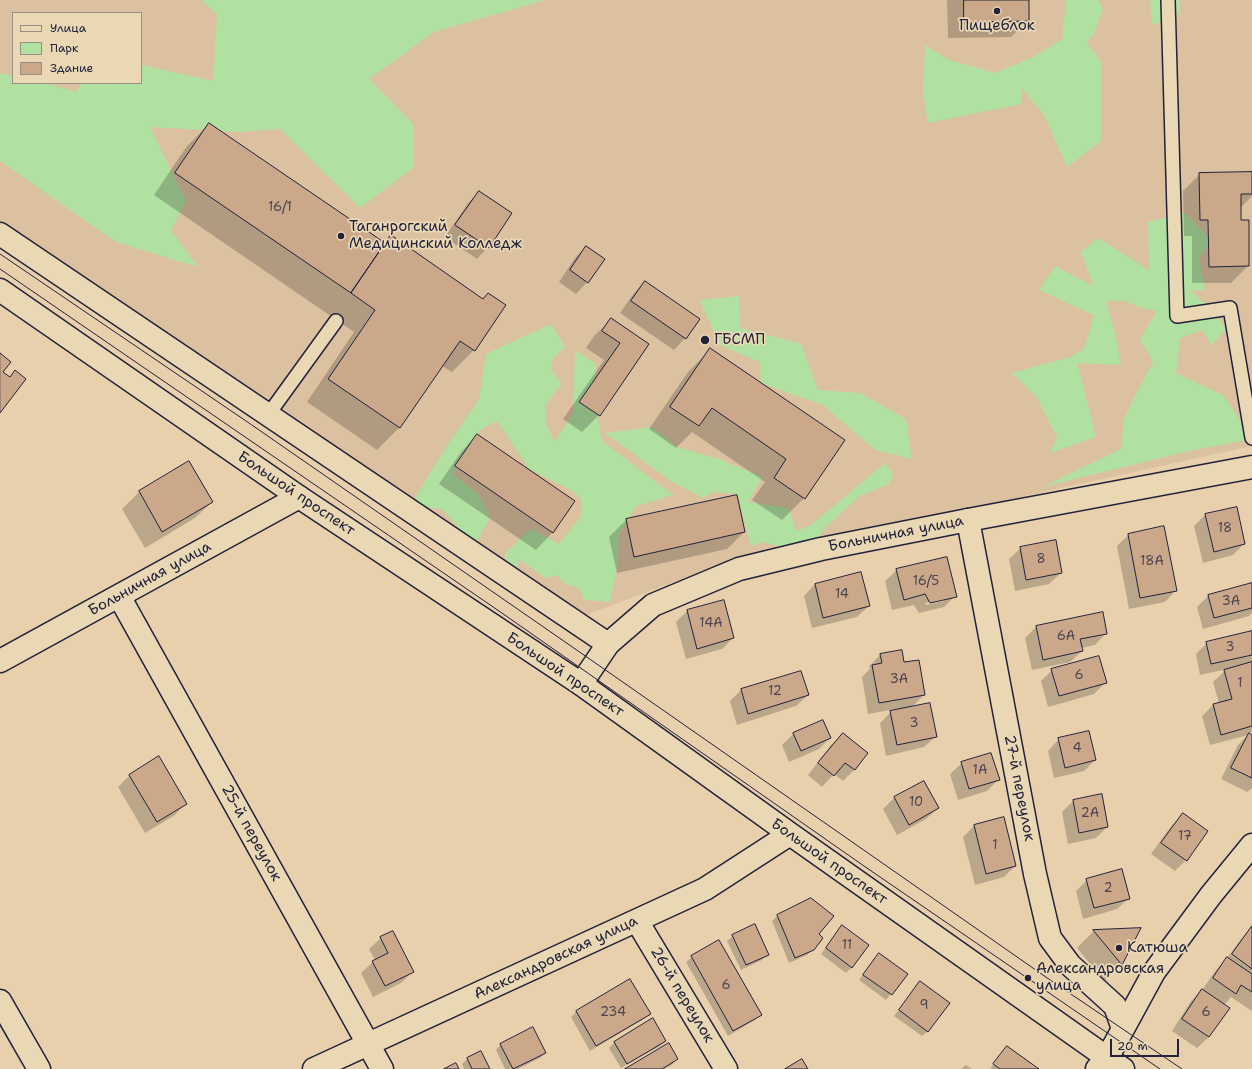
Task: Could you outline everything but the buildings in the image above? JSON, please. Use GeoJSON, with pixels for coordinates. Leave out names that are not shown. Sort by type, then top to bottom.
{"type":"FeatureCollection","features":[{"type":"Feature","properties":{"kind":"street"},"geometry":{"type":"LineString","coordinates":[[0,234],[608,644]]}},
{"type":"Feature","properties":{"kind":"street","name":"Большой проспект"},"geometry":{"type":"LineString","coordinates":[[0,290],[299,497],[581,684],[1109,1065]]}},
{"type":"Feature","properties":{"kind":"street","name":"Больничная улица"},"geometry":{"type":"LineString","coordinates":[[581,684],[608,644],[654,605],[739,569],[821,550],[968,520],[1252,467]]}},
{"type":"Feature","properties":{"kind":"street","name":"Больничная улица"},"geometry":{"type":"LineString","coordinates":[[0,661],[299,497]]}},
{"type":"Feature","properties":{"kind":"street","name":"27-й переулок"},"geometry":{"type":"LineString","coordinates":[[968,520],[1035,874],[1050,938],[1070,965],[1115,1006],[1124,1029]]}},
{"type":"Feature","properties":{"kind":"street","name":"25-й переулок"},"geometry":{"type":"LineString","coordinates":[[120,596],[382,1069]]}},
{"type":"Feature","properties":{"kind":"street","name":"Александровская улица"},"geometry":{"type":"LineString","coordinates":[[314,1069],[705,889],[790,834]]}},
{"type":"Feature","properties":{"kind":"street"},"geometry":{"type":"LineString","coordinates":[[1109,1065],[1124,1029],[1154,972],[1252,845]]}},
{"type":"Feature","properties":{"kind":"street","name":"26-й переулок"},"geometry":{"type":"LineString","coordinates":[[637,921],[726,1069]]}},
{"type":"Feature","properties":{"kind":"street"},"geometry":{"type":"LineString","coordinates":[[0,1001],[39,1069]]}},
{"type":"Feature","properties":{"kind":"lane"},"geometry":{"type":"LineString","coordinates":[[1168,0],[1177,316],[1230,308],[1252,438]]}},
{"type":"Feature","properties":{"kind":"lane"},"geometry":{"type":"LineString","coordinates":[[268,415],[336,321]]}},
{"type":"Feature","properties":{"kind":"shaded area","name":"ГБСМП"},"geometry":{"type":"Polygon","coordinates":[[[0,0],[1252,0],[1252,446],[730,561],[575,619],[0,233],[0,0]]]}},
{"type":"Feature","properties":{"kind":"green space"},"geometry":{"type":"Polygon","coordinates":[[[201,0],[545,0],[434,32],[369,79],[414,125],[414,167],[360,208],[280,129],[238,132],[150,127],[186,201],[171,230],[198,267],[116,242],[0,161],[0,73],[12,76],[12,84],[49,84],[77,92],[80,84],[142,84],[142,65],[213,81],[217,14],[201,0]]]}},
{"type":"Feature","properties":{"kind":"green space"},"geometry":{"type":"Polygon","coordinates":[[[1066,0],[1098,0],[1103,8],[1094,34],[1086,42],[1101,62],[1101,141],[1067,167],[1045,117],[1022,88],[1021,104],[928,123],[923,93],[925,45],[949,60],[995,73],[1034,57],[1062,39],[1066,0]]]}},
{"type":"Feature","properties":{"kind":"green space"},"geometry":{"type":"Polygon","coordinates":[[[1150,0],[1180,0],[1180,14],[1152,25],[1150,0]]]}},
{"type":"Feature","properties":{"kind":"green space"},"geometry":{"type":"Polygon","coordinates":[[[1186,213],[1211,241],[1199,258],[1205,290],[1190,290],[1216,314],[1226,330],[1211,345],[1202,330],[1180,338],[1176,373],[1224,396],[1252,439],[1189,451],[1042,487],[1121,449],[1124,419],[1153,362],[1140,339],[1157,311],[1142,308],[1125,301],[1106,301],[1115,333],[1121,365],[1077,363],[1096,437],[1050,453],[1057,437],[1037,398],[1012,373],[1070,357],[1084,349],[1094,315],[1039,290],[1055,266],[1093,286],[1081,252],[1098,238],[1149,270],[1148,222],[1186,213]]]}},
{"type":"Feature","properties":{"kind":"green space"},"geometry":{"type":"Polygon","coordinates":[[[739,296],[740,328],[801,344],[818,390],[860,393],[906,419],[912,459],[875,450],[823,405],[761,383],[760,362],[719,345],[700,300],[739,296]]]}},
{"type":"Feature","properties":{"kind":"green space"},"geometry":{"type":"Polygon","coordinates":[[[551,324],[565,347],[553,359],[551,369],[561,384],[545,406],[546,425],[555,442],[573,413],[575,350],[596,364],[593,393],[602,441],[673,495],[636,506],[619,534],[618,563],[610,602],[584,600],[580,589],[563,583],[558,575],[546,578],[518,559],[517,575],[505,563],[505,553],[531,529],[559,544],[581,516],[582,500],[574,492],[529,469],[497,421],[481,429],[453,474],[479,495],[490,517],[475,546],[442,509],[411,505],[442,453],[479,399],[486,354],[551,324]]]}},
{"type":"Feature","properties":{"kind":"green space"},"geometry":{"type":"Polygon","coordinates":[[[652,427],[677,447],[719,459],[762,477],[748,502],[789,508],[796,531],[811,525],[885,463],[893,474],[889,484],[859,496],[824,529],[809,554],[762,542],[751,546],[737,494],[714,492],[703,498],[672,482],[605,433],[652,427]]]}},
{"type":"Feature","properties":{"kind":"tram line"},"geometry":{"type":"LineString","coordinates":[[0,254],[249,423],[1053,982],[1182,1069]]}},
{"type":"Feature","properties":{"kind":"tram line"},"geometry":{"type":"LineString","coordinates":[[0,269],[499,611],[864,866],[1160,1069]]}},
{"type":"Feature","properties":{"kind":"place","name":"Пищеблок"},"geometry":{"type":"Point","coordinates":[997,11]}},
{"type":"Feature","properties":{"kind":"place","name":"Таганрогский Медицинский Колледж"},"geometry":{"type":"Point","coordinates":[341,236]}},
{"type":"Feature","properties":{"kind":"place","name":"ГБСМП"},"geometry":{"type":"Point","coordinates":[705,340]}},
{"type":"Feature","properties":{"kind":"place","name":"Катюша"},"geometry":{"type":"Point","coordinates":[1119,948]}},
{"type":"Feature","properties":{"kind":"place","name":"Александровская улица"},"geometry":{"type":"Point","coordinates":[1028,978]}}]}
